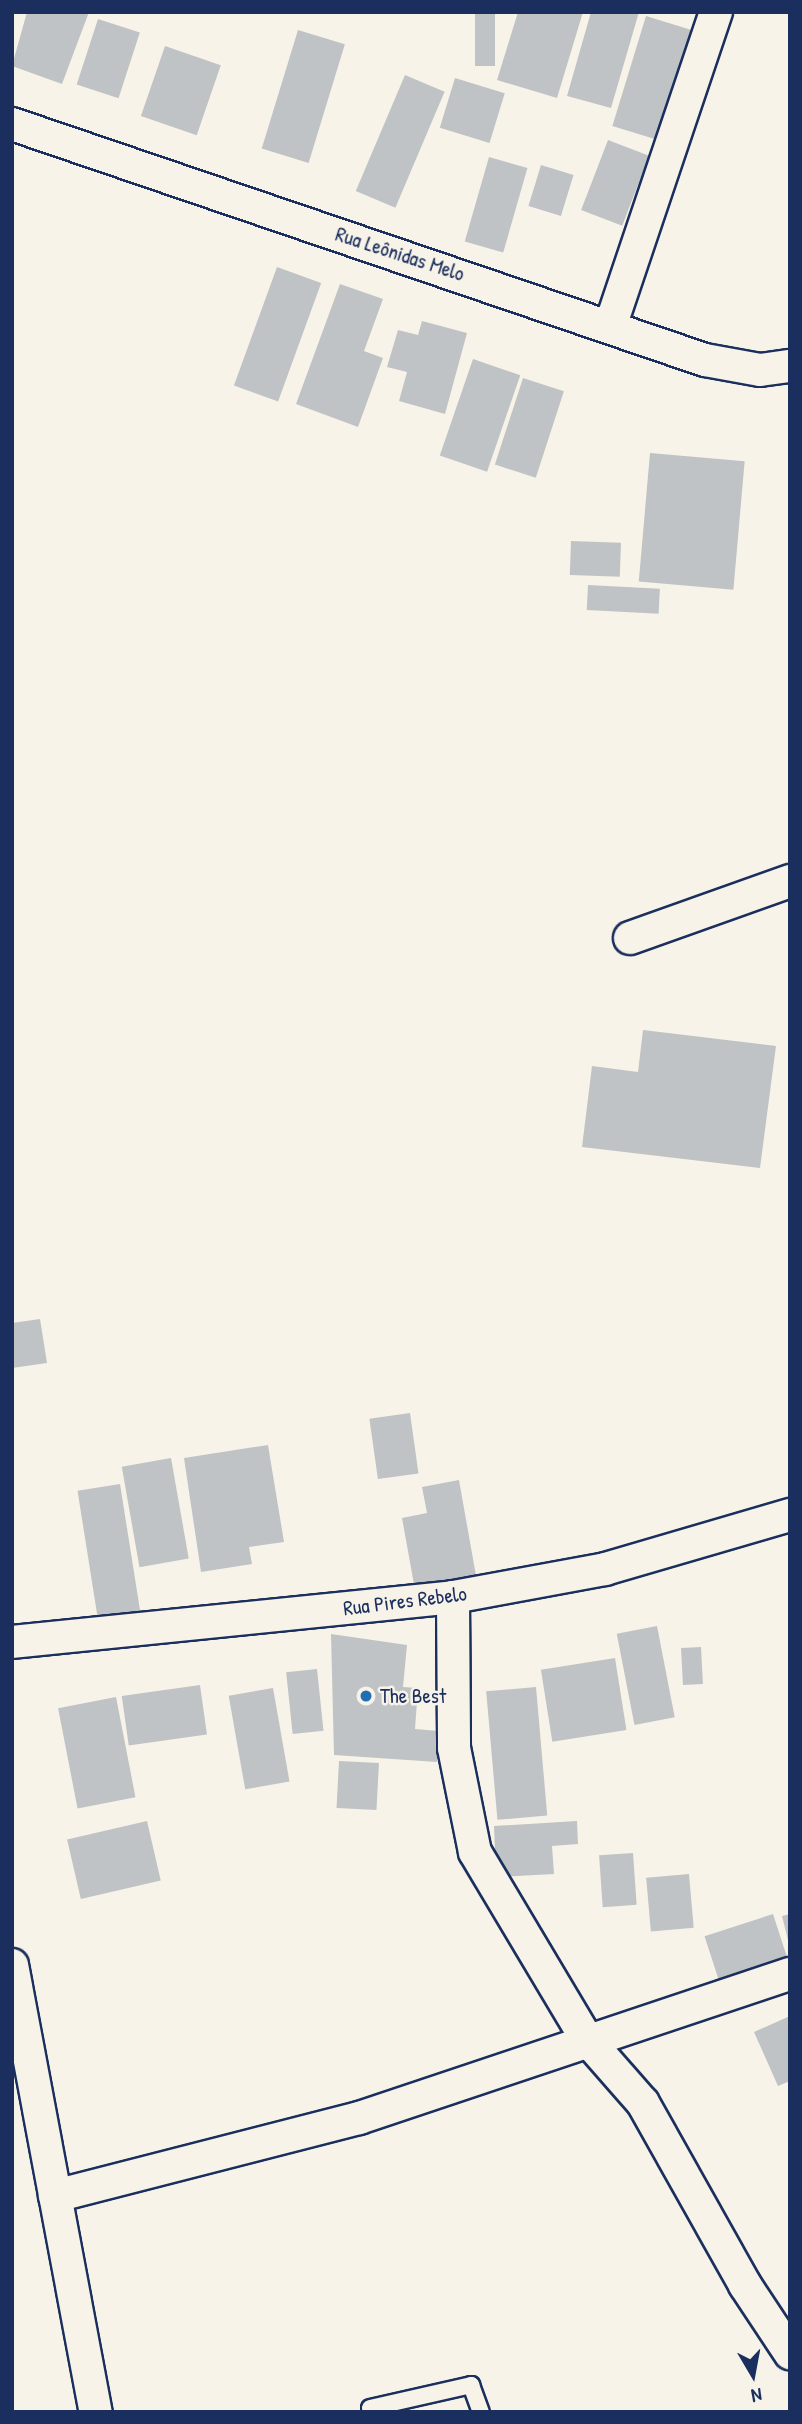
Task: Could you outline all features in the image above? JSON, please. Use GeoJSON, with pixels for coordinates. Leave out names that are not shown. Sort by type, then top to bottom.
{"type":"FeatureCollection","features":[{"type":"Feature","properties":{"kind":"street"},"geometry":{"type":"LineString","coordinates":[[611,324],[716,12]]}},
{"type":"Feature","properties":{"kind":"street","name":"Rua Leônidas Melo"},"geometry":{"type":"LineString","coordinates":[[12,124],[611,324],[705,360],[760,370],[790,366]]}},
{"type":"Feature","properties":{"kind":"street"},"geometry":{"type":"LineString","coordinates":[[630,938],[790,881]]}},
{"type":"Feature","properties":{"kind":"street","name":"Rua Pires Rebelo"},"geometry":{"type":"LineString","coordinates":[[12,1642],[453,1597],[605,1569],[790,1516]]}},
{"type":"Feature","properties":{"kind":"street"},"geometry":{"type":"LineString","coordinates":[[453,1597],[454,1748],[475,1852],[586,2038],[643,2103],[745,2285],[790,2353]]}},
{"type":"Feature","properties":{"kind":"street"},"geometry":{"type":"LineString","coordinates":[[12,1965],[96,2412]]}},
{"type":"Feature","properties":{"kind":"street"},"geometry":{"type":"LineString","coordinates":[[55,2196],[359,2118],[586,2038],[790,1975]]}},
{"type":"Feature","properties":{"kind":"lane"},"geometry":{"type":"LineString","coordinates":[[370,2408],[471,2385],[481,2412]]}},
{"type":"Feature","properties":{"kind":"building"},"geometry":{"type":"Polygon","coordinates":[[[27,12],[89,12],[62,84],[12,66],[27,12]]]}},
{"type":"Feature","properties":{"kind":"building"},"geometry":{"type":"Polygon","coordinates":[[[475,12],[495,12],[495,66],[475,66],[475,12]]]}},
{"type":"Feature","properties":{"kind":"building"},"geometry":{"type":"Polygon","coordinates":[[[518,12],[583,12],[557,98],[497,80],[518,12]]]}},
{"type":"Feature","properties":{"kind":"building"},"geometry":{"type":"Polygon","coordinates":[[[591,12],[639,12],[611,108],[567,96],[591,12]]]}},
{"type":"Feature","properties":{"kind":"building"},"geometry":{"type":"Polygon","coordinates":[[[646,16],[695,31],[661,141],[612,126],[646,16]]]}},
{"type":"Feature","properties":{"kind":"building"},"geometry":{"type":"Polygon","coordinates":[[[98,19],[140,33],[119,98],[77,85],[98,19]]]}},
{"type":"Feature","properties":{"kind":"building"},"geometry":{"type":"Polygon","coordinates":[[[298,30],[345,44],[309,163],[262,149],[298,30]]]}},
{"type":"Feature","properties":{"kind":"building"},"geometry":{"type":"Polygon","coordinates":[[[165,46],[221,65],[197,135],[141,116],[165,46]]]}},
{"type":"Feature","properties":{"kind":"building"},"geometry":{"type":"Polygon","coordinates":[[[405,75],[445,92],[395,208],[356,191],[405,75]]]}},
{"type":"Feature","properties":{"kind":"building"},"geometry":{"type":"Polygon","coordinates":[[[455,78],[505,93],[490,143],[440,128],[455,78]]]}},
{"type":"Feature","properties":{"kind":"building"},"geometry":{"type":"Polygon","coordinates":[[[608,140],[649,156],[622,226],[581,210],[608,140]]]}},
{"type":"Feature","properties":{"kind":"building"},"geometry":{"type":"Polygon","coordinates":[[[489,157],[527,168],[503,253],[465,242],[489,157]]]}},
{"type":"Feature","properties":{"kind":"building"},"geometry":{"type":"Polygon","coordinates":[[[541,165],[574,175],[561,216],[528,206],[541,165]]]}},
{"type":"Feature","properties":{"kind":"building"},"geometry":{"type":"Polygon","coordinates":[[[277,267],[321,283],[278,401],[234,385],[277,267]]]}},
{"type":"Feature","properties":{"kind":"building"},"geometry":{"type":"Polygon","coordinates":[[[340,284],[383,299],[364,351],[383,358],[358,427],[296,404],[340,284]]]}},
{"type":"Feature","properties":{"kind":"building"},"geometry":{"type":"Polygon","coordinates":[[[422,321],[467,333],[445,414],[399,401],[407,372],[387,367],[398,330],[418,335],[422,321]]]}},
{"type":"Feature","properties":{"kind":"building"},"geometry":{"type":"Polygon","coordinates":[[[473,359],[520,375],[487,472],[440,455],[473,359]]]}},
{"type":"Feature","properties":{"kind":"building"},"geometry":{"type":"Polygon","coordinates":[[[523,378],[564,391],[536,478],[495,465],[523,378]]]}},
{"type":"Feature","properties":{"kind":"building"},"geometry":{"type":"Polygon","coordinates":[[[650,453],[745,461],[733,590],[639,582],[650,453]]]}},
{"type":"Feature","properties":{"kind":"building"},"geometry":{"type":"Polygon","coordinates":[[[571,541],[621,543],[620,577],[570,575],[571,541]]]}},
{"type":"Feature","properties":{"kind":"building"},"geometry":{"type":"Polygon","coordinates":[[[588,585],[660,589],[659,614],[587,610],[588,585]]]}},
{"type":"Feature","properties":{"kind":"building"},"geometry":{"type":"Polygon","coordinates":[[[643,1030],[776,1046],[760,1168],[582,1147],[592,1066],[638,1072],[643,1030]]]}},
{"type":"Feature","properties":{"kind":"building"},"geometry":{"type":"Polygon","coordinates":[[[40,1319],[47,1363],[12,1368],[12,1323],[40,1319]]]}},
{"type":"Feature","properties":{"kind":"building"},"geometry":{"type":"Polygon","coordinates":[[[410,1413],[418,1473],[378,1479],[369,1419],[410,1413]]]}},
{"type":"Feature","properties":{"kind":"building"},"geometry":{"type":"Polygon","coordinates":[[[268,1445],[284,1542],[249,1547],[252,1564],[201,1572],[184,1458],[268,1445]]]}},
{"type":"Feature","properties":{"kind":"building"},"geometry":{"type":"Polygon","coordinates":[[[171,1458],[189,1558],[139,1567],[122,1467],[171,1458]]]}},
{"type":"Feature","properties":{"kind":"building"},"geometry":{"type":"Polygon","coordinates":[[[459,1480],[478,1587],[415,1590],[402,1518],[427,1513],[422,1487],[459,1480]]]}},
{"type":"Feature","properties":{"kind":"building"},"geometry":{"type":"Polygon","coordinates":[[[120,1484],[141,1614],[98,1621],[78,1491],[120,1484]]]}},
{"type":"Feature","properties":{"kind":"building"},"geometry":{"type":"Polygon","coordinates":[[[657,1626],[675,1717],[634,1725],[617,1634],[657,1626]]]}},
{"type":"Feature","properties":{"kind":"building","name":"The Best"},"geometry":{"type":"Polygon","coordinates":[[[331,1634],[407,1645],[403,1687],[418,1688],[415,1729],[439,1731],[437,1762],[334,1755],[331,1634]]]}},
{"type":"Feature","properties":{"kind":"building"},"geometry":{"type":"Polygon","coordinates":[[[701,1647],[703,1684],[683,1685],[681,1648],[701,1647]]]}},
{"type":"Feature","properties":{"kind":"building"},"geometry":{"type":"Polygon","coordinates":[[[615,1658],[626,1730],[552,1742],[541,1670],[615,1658]]]}},
{"type":"Feature","properties":{"kind":"building"},"geometry":{"type":"Polygon","coordinates":[[[317,1669],[323,1731],[293,1734],[286,1672],[317,1669]]]}},
{"type":"Feature","properties":{"kind":"building"},"geometry":{"type":"Polygon","coordinates":[[[200,1685],[207,1735],[129,1746],[122,1696],[200,1685]]]}},
{"type":"Feature","properties":{"kind":"building"},"geometry":{"type":"Polygon","coordinates":[[[536,1687],[547,1816],[497,1820],[486,1691],[536,1687]]]}},
{"type":"Feature","properties":{"kind":"building"},"geometry":{"type":"Polygon","coordinates":[[[273,1688],[289,1782],[245,1789],[229,1696],[273,1688]]]}},
{"type":"Feature","properties":{"kind":"building"},"geometry":{"type":"Polygon","coordinates":[[[116,1697],[135,1797],[78,1808],[58,1708],[116,1697]]]}},
{"type":"Feature","properties":{"kind":"building"},"geometry":{"type":"Polygon","coordinates":[[[339,1761],[379,1763],[376,1810],[337,1808],[339,1761]]]}},
{"type":"Feature","properties":{"kind":"building"},"geometry":{"type":"Polygon","coordinates":[[[147,1821],[161,1880],[81,1899],[67,1839],[147,1821]]]}},
{"type":"Feature","properties":{"kind":"building"},"geometry":{"type":"Polygon","coordinates":[[[577,1821],[578,1844],[552,1846],[554,1874],[496,1877],[494,1826],[577,1821]]]}},
{"type":"Feature","properties":{"kind":"building"},"geometry":{"type":"Polygon","coordinates":[[[633,1853],[637,1905],[603,1907],[599,1855],[633,1853]]]}},
{"type":"Feature","properties":{"kind":"building"},"geometry":{"type":"Polygon","coordinates":[[[689,1874],[694,1928],[651,1932],[646,1878],[689,1874]]]}},
{"type":"Feature","properties":{"kind":"building"},"geometry":{"type":"Polygon","coordinates":[[[773,1914],[789,1963],[720,1985],[705,1936],[773,1914]]]}},
{"type":"Feature","properties":{"kind":"building"},"geometry":{"type":"Polygon","coordinates":[[[790,1914],[790,1944],[789,1944],[782,1916],[790,1914]]]}},
{"type":"Feature","properties":{"kind":"building"},"geometry":{"type":"Polygon","coordinates":[[[790,2016],[790,2081],[778,2086],[754,2032],[790,2016]]]}},
{"type":"Feature","properties":{"kind":"place","name":"The Best"},"geometry":{"type":"Point","coordinates":[366,1696]}}]}
